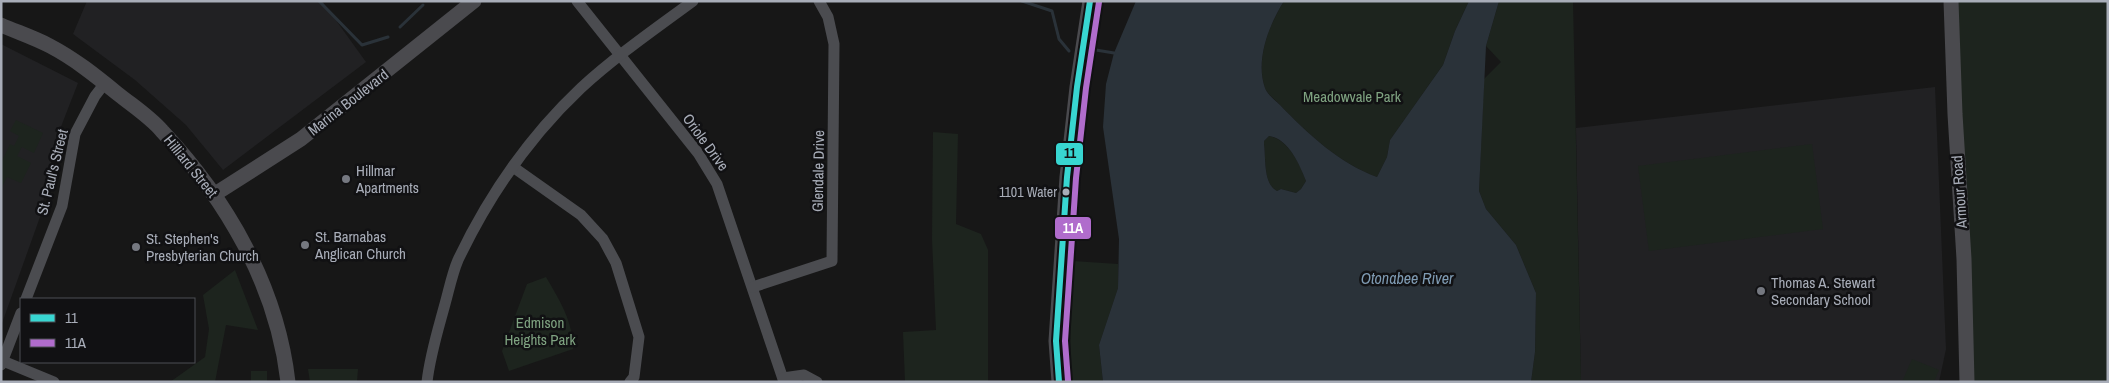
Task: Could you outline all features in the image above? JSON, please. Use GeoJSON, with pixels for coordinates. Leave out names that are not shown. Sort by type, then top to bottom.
{"type":"FeatureCollection","features":[{"type":"Feature","properties":{"kind":"street","name":"Marina Boulevard"},"geometry":{"type":"LineString","coordinates":[[215,194],[301,138],[474,1]]}},
{"type":"Feature","properties":{"kind":"street","name":"Oriole Drive"},"geometry":{"type":"LineString","coordinates":[[576,1],[698,153],[717,184],[784,380]]}},
{"type":"Feature","properties":{"kind":"street"},"geometry":{"type":"LineString","coordinates":[[427,382],[430,359],[458,262],[483,214],[513,167],[544,127],[581,88],[692,1]]}},
{"type":"Feature","properties":{"kind":"street","name":"Glendale Drive"},"geometry":{"type":"LineString","coordinates":[[753,287],[832,261],[834,44],[828,17],[819,1]]}},
{"type":"Feature","properties":{"kind":"street"},"geometry":{"type":"LineString","coordinates":[[1059,382],[1056,342],[1067,177],[1077,87],[1090,1]]}},
{"type":"Feature","properties":{"kind":"street","name":"Armour Road"},"geometry":{"type":"LineString","coordinates":[[1951,1],[1955,114],[1964,259],[1967,382]]}},
{"type":"Feature","properties":{"kind":"street","name":"Hilliard Street"},"geometry":{"type":"LineString","coordinates":[[1,25],[50,46],[105,83],[161,129],[215,194],[258,269],[281,343],[288,382]]}},
{"type":"Feature","properties":{"kind":"street","name":"St. Paul's Street"},"geometry":{"type":"LineString","coordinates":[[26,298],[62,206],[75,134],[95,96],[105,83]]}},
{"type":"Feature","properties":{"kind":"street"},"geometry":{"type":"LineString","coordinates":[[513,167],[580,215],[603,238],[616,263],[639,337],[634,377],[630,382]]}},
{"type":"Feature","properties":{"kind":"street"},"geometry":{"type":"LineString","coordinates":[[20,316],[2,363],[54,382]]}},
{"type":"Feature","properties":{"kind":"street"},"geometry":{"type":"LineString","coordinates":[[784,380],[804,375],[818,382]]}},
{"type":"Feature","properties":{"kind":"shaded area"},"geometry":{"type":"Polygon","coordinates":[[[87,1],[322,1],[366,62],[223,170],[186,125],[135,80],[73,34],[87,1]]]}},
{"type":"Feature","properties":{"kind":"shaded area"},"geometry":{"type":"Polygon","coordinates":[[[1,44],[78,83],[55,142],[40,217],[1,326],[1,44]]]}},
{"type":"Feature","properties":{"kind":"shaded area","name":"Thomas A. Stewart Secondary School"},"geometry":{"type":"Polygon","coordinates":[[[1935,87],[1946,349],[1939,382],[1581,382],[1576,128],[1935,87]]]}},
{"type":"Feature","properties":{"kind":"green space","name":"Meadowvale Park"},"geometry":{"type":"Polygon","coordinates":[[[1284,1],[1469,1],[1455,31],[1443,65],[1390,140],[1387,157],[1377,177],[1350,164],[1325,147],[1302,127],[1266,90],[1262,77],[1265,43],[1273,21],[1284,1]]]}},
{"type":"Feature","properties":{"kind":"green space"},"geometry":{"type":"Polygon","coordinates":[[[1499,1],[1573,1],[1581,382],[1531,382],[1535,352],[1536,293],[1516,245],[1486,209],[1479,191],[1484,79],[1501,62],[1486,46],[1499,1]]]}},
{"type":"Feature","properties":{"kind":"green space"},"geometry":{"type":"Polygon","coordinates":[[[1955,1],[2108,1],[2108,382],[1968,382],[1955,1]]]}},
{"type":"Feature","properties":{"kind":"green space"},"geometry":{"type":"Polygon","coordinates":[[[16,120],[43,133],[34,153],[22,147],[17,156],[31,163],[21,183],[7,177],[1,189],[1,163],[10,144],[14,146],[19,136],[10,131],[16,120]]]}},
{"type":"Feature","properties":{"kind":"green space"},"geometry":{"type":"Polygon","coordinates":[[[933,132],[958,134],[956,224],[981,234],[988,250],[988,382],[905,382],[903,332],[936,330],[932,239],[933,132]]]}},
{"type":"Feature","properties":{"kind":"green space"},"geometry":{"type":"Polygon","coordinates":[[[1269,136],[1276,138],[1287,147],[1300,167],[1306,181],[1296,193],[1281,189],[1277,191],[1269,183],[1264,141],[1269,136]]]}},
{"type":"Feature","properties":{"kind":"green space"},"geometry":{"type":"Polygon","coordinates":[[[1812,144],[1823,229],[1649,251],[1638,166],[1812,144]]]}},
{"type":"Feature","properties":{"kind":"green space"},"geometry":{"type":"Polygon","coordinates":[[[1073,261],[1118,264],[1118,288],[1099,345],[1103,382],[1071,382],[1070,316],[1073,261]]]}},
{"type":"Feature","properties":{"kind":"green space"},"geometry":{"type":"Polygon","coordinates":[[[235,270],[258,330],[226,325],[215,382],[170,382],[205,357],[209,329],[203,295],[235,270]]]}},
{"type":"Feature","properties":{"kind":"green space","name":"Edmison Heights Park"},"geometry":{"type":"Polygon","coordinates":[[[546,277],[561,303],[568,320],[573,349],[509,371],[502,351],[527,284],[546,277]]]}},
{"type":"Feature","properties":{"kind":"green space"},"geometry":{"type":"Polygon","coordinates":[[[1912,359],[1939,370],[1934,382],[1902,382],[1912,359]]]}},
{"type":"Feature","properties":{"kind":"green space"},"geometry":{"type":"Polygon","coordinates":[[[308,369],[358,369],[357,382],[310,382],[308,369]]]}},
{"type":"Feature","properties":{"kind":"green space"},"geometry":{"type":"Polygon","coordinates":[[[251,371],[267,371],[267,382],[251,382],[251,371]]]}},
{"type":"Feature","properties":{"kind":"water","name":"Otonabee River"},"geometry":{"type":"Polygon","coordinates":[[[1136,1],[1284,1],[1273,21],[1265,43],[1262,77],[1266,90],[1302,127],[1325,147],[1350,164],[1377,177],[1387,157],[1390,140],[1443,65],[1455,31],[1469,1],[1499,1],[1486,46],[1479,191],[1486,209],[1516,245],[1536,293],[1535,352],[1531,382],[1103,382],[1099,345],[1118,288],[1119,239],[1103,127],[1106,84],[1114,53],[1136,1]],[[1269,136],[1264,141],[1269,183],[1277,191],[1281,189],[1296,193],[1306,181],[1292,153],[1276,138],[1269,136]]]}},
{"type":"Feature","properties":{"kind":"waterway"},"geometry":{"type":"LineString","coordinates":[[319,1],[362,45],[388,37]]}},
{"type":"Feature","properties":{"kind":"waterway"},"geometry":{"type":"LineString","coordinates":[[1022,1],[1052,11],[1059,39],[1069,51]]}},
{"type":"Feature","properties":{"kind":"waterway"},"geometry":{"type":"LineString","coordinates":[[400,27],[423,5]]}},
{"type":"Feature","properties":{"kind":"waterway"},"geometry":{"type":"LineString","coordinates":[[1096,50],[1114,53]]}},
{"type":"Feature","properties":{"kind":"transit line","name":"11"},"geometry":{"type":"LineString","coordinates":[[1059,382],[1056,341],[1067,177],[1077,87],[1090,1]]}},
{"type":"Feature","properties":{"kind":"transit line","name":"11A"},"geometry":{"type":"LineString","coordinates":[[1068,381],[1065,341],[1076,178],[1086,88],[1099,2]]}},
{"type":"Feature","properties":{"kind":"place","name":"Hillmar Apartments"},"geometry":{"type":"Point","coordinates":[346,179]}},
{"type":"Feature","properties":{"kind":"place","name":"1101 Water"},"geometry":{"type":"Point","coordinates":[1066,192]}},
{"type":"Feature","properties":{"kind":"place","name":"St. Barnabas Anglican Church"},"geometry":{"type":"Point","coordinates":[305,245]}},
{"type":"Feature","properties":{"kind":"place","name":"St. Stephen's Presbyterian Church"},"geometry":{"type":"Point","coordinates":[136,247]}},
{"type":"Feature","properties":{"kind":"place","name":"Thomas A. Stewart Secondary School"},"geometry":{"type":"Point","coordinates":[1761,291]}}]}
